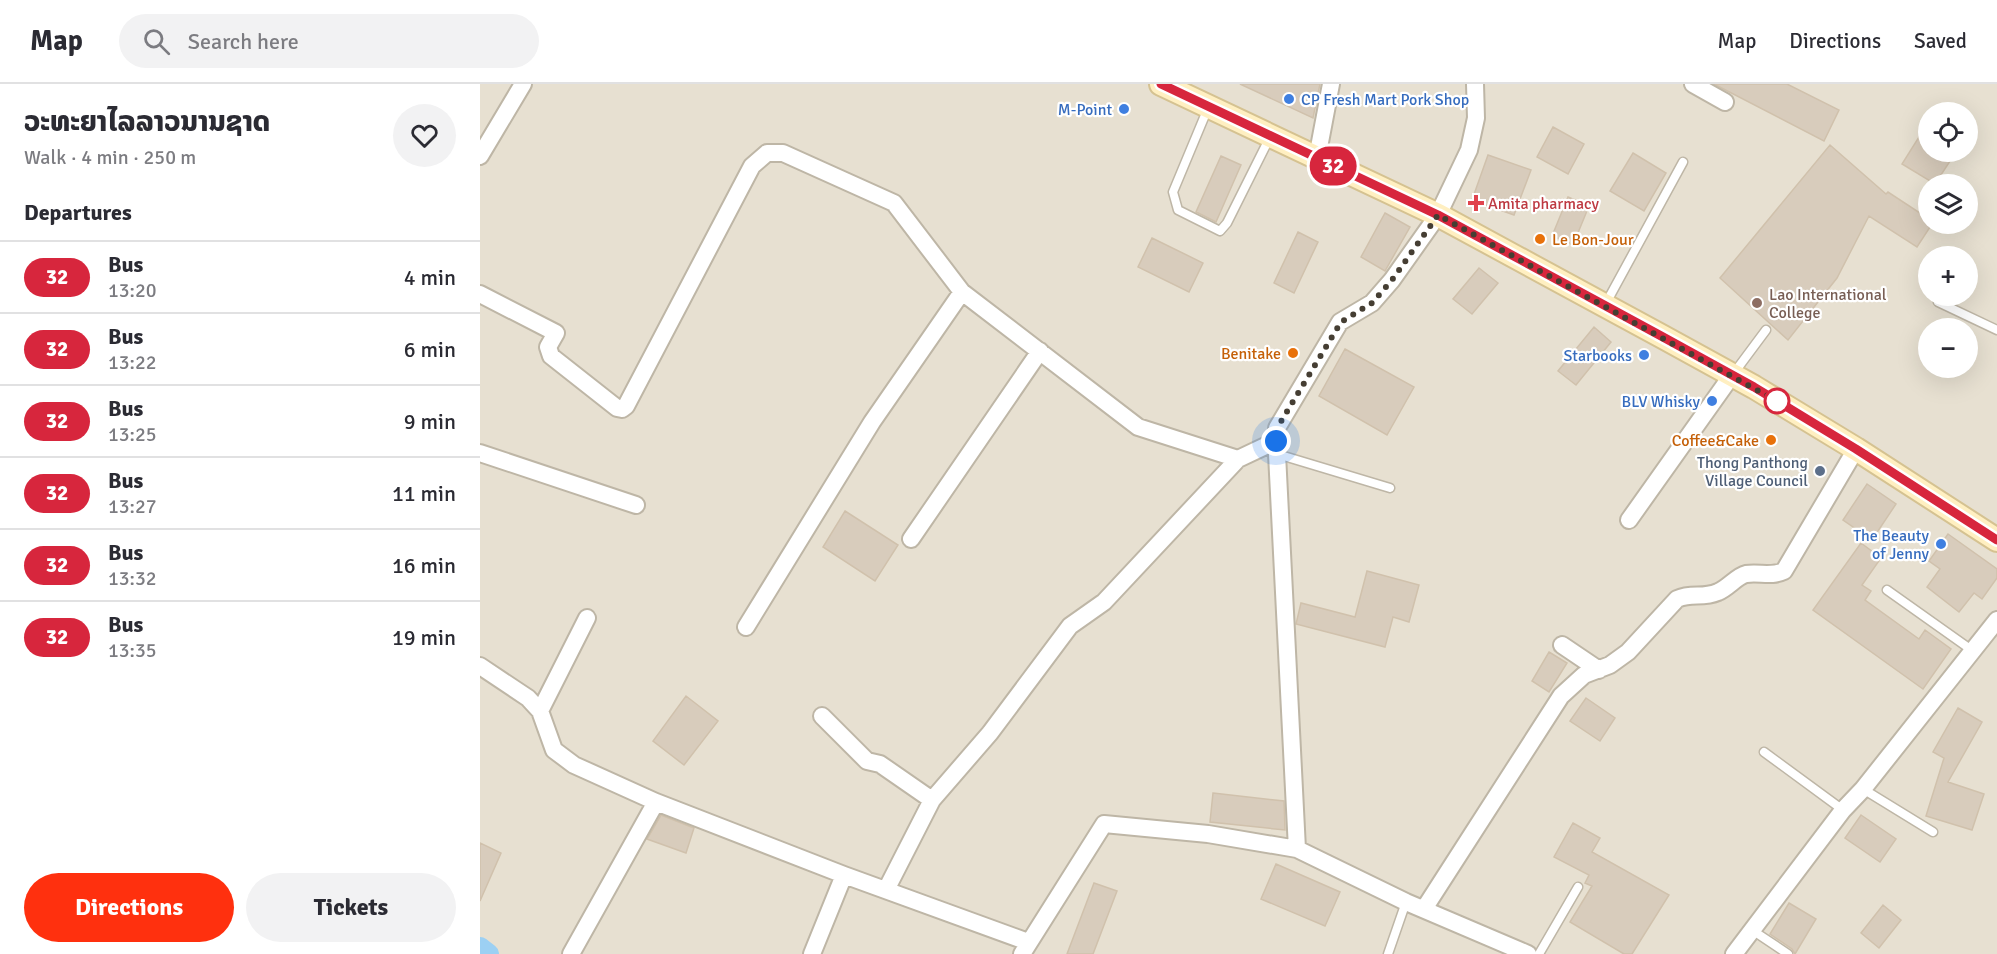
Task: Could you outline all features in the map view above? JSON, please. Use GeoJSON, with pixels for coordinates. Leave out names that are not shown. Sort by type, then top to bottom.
{"type":"FeatureCollection","features":[{"type":"Feature","properties":{"kind":"street"},"geometry":{"type":"LineString","coordinates":[[480,156],[523,84]]}},
{"type":"Feature","properties":{"kind":"street"},"geometry":{"type":"LineString","coordinates":[[1161,84],[1438,215],[1605,305],[1732,375],[1856,449],[1997,540]]}},
{"type":"Feature","properties":{"kind":"street"},"geometry":{"type":"LineString","coordinates":[[1317,158],[1331,84]]}},
{"type":"Feature","properties":{"kind":"street"},"geometry":{"type":"LineString","coordinates":[[1297,849],[1276,447],[1277,428],[1341,322],[1372,303],[1392,280],[1438,215],[1469,150],[1476,118],[1475,84]]}},
{"type":"Feature","properties":{"kind":"street"},"geometry":{"type":"LineString","coordinates":[[1693,84],[1725,102]]}},
{"type":"Feature","properties":{"kind":"street"},"geometry":{"type":"LineString","coordinates":[[480,294],[556,333],[548,347],[551,356],[617,408],[622,409],[626,406],[752,166],[766,153],[783,153],[894,204],[962,292],[1138,427],[1238,459]]}},
{"type":"Feature","properties":{"kind":"street"},"geometry":{"type":"LineString","coordinates":[[746,627],[872,422],[962,292]]}},
{"type":"Feature","properties":{"kind":"street"},"geometry":{"type":"LineString","coordinates":[[912,539],[1040,351]]}},
{"type":"Feature","properties":{"kind":"street"},"geometry":{"type":"LineString","coordinates":[[1629,520],[1732,375]]}},
{"type":"Feature","properties":{"kind":"street"},"geometry":{"type":"LineString","coordinates":[[886,890],[932,800],[990,733],[1070,626],[1104,602],[1238,459],[1276,447]]}},
{"type":"Feature","properties":{"kind":"street"},"geometry":{"type":"LineString","coordinates":[[1424,909],[1561,696],[1584,675],[1599,670],[1628,652],[1677,599],[1687,595],[1703,597],[1722,590],[1744,574],[1776,575],[1784,571],[1856,449]]}},
{"type":"Feature","properties":{"kind":"street"},"geometry":{"type":"LineString","coordinates":[[480,453],[636,505]]}},
{"type":"Feature","properties":{"kind":"street"},"geometry":{"type":"LineString","coordinates":[[540,711],[587,618]]}},
{"type":"Feature","properties":{"kind":"street"},"geometry":{"type":"LineString","coordinates":[[1734,954],[1843,810],[1863,789],[1997,620]]}},
{"type":"Feature","properties":{"kind":"street"},"geometry":{"type":"LineString","coordinates":[[1562,645],[1599,670]]}},
{"type":"Feature","properties":{"kind":"street"},"geometry":{"type":"LineString","coordinates":[[480,666],[528,698],[540,711],[554,750],[574,765],[656,802],[886,890],[1025,948],[1104,824],[1208,834],[1297,849],[1424,909],[1495,948],[1528,954]]}},
{"type":"Feature","properties":{"kind":"street"},"geometry":{"type":"LineString","coordinates":[[822,716],[867,761],[880,764],[932,800]]}},
{"type":"Feature","properties":{"kind":"street"},"geometry":{"type":"LineString","coordinates":[[571,954],[656,802]]}},
{"type":"Feature","properties":{"kind":"street"},"geometry":{"type":"LineString","coordinates":[[812,954],[844,874]]}},
{"type":"Feature","properties":{"kind":"lane"},"geometry":{"type":"LineString","coordinates":[[1209,108],[1173,192],[1178,210],[1204,224],[1220,231],[1227,223],[1270,136]]}},
{"type":"Feature","properties":{"kind":"lane"},"geometry":{"type":"LineString","coordinates":[[1605,305],[1683,162]]}},
{"type":"Feature","properties":{"kind":"lane"},"geometry":{"type":"LineString","coordinates":[[1946,306],[1997,330]]}},
{"type":"Feature","properties":{"kind":"lane"},"geometry":{"type":"LineString","coordinates":[[1732,375],[1766,330]]}},
{"type":"Feature","properties":{"kind":"lane"},"geometry":{"type":"LineString","coordinates":[[1276,447],[1390,488]]}},
{"type":"Feature","properties":{"kind":"lane"},"geometry":{"type":"LineString","coordinates":[[1887,590],[1974,651]]}},
{"type":"Feature","properties":{"kind":"lane"},"geometry":{"type":"LineString","coordinates":[[1764,752],[1843,810]]}},
{"type":"Feature","properties":{"kind":"lane"},"geometry":{"type":"LineString","coordinates":[[1863,789],[1933,832]]}},
{"type":"Feature","properties":{"kind":"lane"},"geometry":{"type":"LineString","coordinates":[[1539,954],[1578,887]]}},
{"type":"Feature","properties":{"kind":"lane"},"geometry":{"type":"LineString","coordinates":[[1388,954],[1406,902]]}},
{"type":"Feature","properties":{"kind":"lane"},"geometry":{"type":"LineString","coordinates":[[1752,930],[1788,954]]}},
{"type":"Feature","properties":{"kind":"shaded area"},"geometry":{"type":"Polygon","coordinates":[[[480,84],[1997,84],[1997,954],[480,954],[480,84]]]}},
{"type":"Feature","properties":{"kind":"building"},"geometry":{"type":"Polygon","coordinates":[[[1240,84],[1320,84],[1313,118],[1240,84]]]}},
{"type":"Feature","properties":{"kind":"building"},"geometry":{"type":"Polygon","coordinates":[[[1714,84],[1787,84],[1839,110],[1824,141],[1714,84]]]}},
{"type":"Feature","properties":{"kind":"building"},"geometry":{"type":"Polygon","coordinates":[[[1553,127],[1584,144],[1568,174],[1537,157],[1553,127]]]}},
{"type":"Feature","properties":{"kind":"building"},"geometry":{"type":"Polygon","coordinates":[[[1918,139],[1918,162],[1949,162],[1942,174],[1918,174],[1902,164],[1918,139]]]}},
{"type":"Feature","properties":{"kind":"building"},"geometry":{"type":"Polygon","coordinates":[[[1830,145],[1886,194],[1888,192],[1918,212],[1918,234],[1925,234],[1917,247],[1869,216],[1837,278],[1788,340],[1720,278],[1830,145]]]}},
{"type":"Feature","properties":{"kind":"building"},"geometry":{"type":"Polygon","coordinates":[[[1633,153],[1666,173],[1644,211],[1610,191],[1633,153]]]}},
{"type":"Feature","properties":{"kind":"building"},"geometry":{"type":"Polygon","coordinates":[[[1488,155],[1531,170],[1514,215],[1472,200],[1488,155]]]}},
{"type":"Feature","properties":{"kind":"building"},"geometry":{"type":"Polygon","coordinates":[[[1221,156],[1241,165],[1216,222],[1196,212],[1221,156]]]}},
{"type":"Feature","properties":{"kind":"building"},"geometry":{"type":"Polygon","coordinates":[[[1568,197],[1589,206],[1573,245],[1552,236],[1568,197]]]}},
{"type":"Feature","properties":{"kind":"building"},"geometry":{"type":"Polygon","coordinates":[[[1385,213],[1410,227],[1385,271],[1361,257],[1385,213]]]}},
{"type":"Feature","properties":{"kind":"building"},"geometry":{"type":"Polygon","coordinates":[[[1298,232],[1318,242],[1294,293],[1274,283],[1298,232]]]}},
{"type":"Feature","properties":{"kind":"building"},"geometry":{"type":"Polygon","coordinates":[[[1152,238],[1203,263],[1189,292],[1138,267],[1152,238]]]}},
{"type":"Feature","properties":{"kind":"building"},"geometry":{"type":"Polygon","coordinates":[[[1479,268],[1498,283],[1472,314],[1453,299],[1479,268]]]}},
{"type":"Feature","properties":{"kind":"building"},"geometry":{"type":"Polygon","coordinates":[[[1594,327],[1611,342],[1576,385],[1558,371],[1594,327]]]}},
{"type":"Feature","properties":{"kind":"building"},"geometry":{"type":"Polygon","coordinates":[[[1345,349],[1414,387],[1387,435],[1319,396],[1345,349]]]}},
{"type":"Feature","properties":{"kind":"building"},"geometry":{"type":"Polygon","coordinates":[[[1867,484],[1896,504],[1872,540],[1843,520],[1867,484]]]}},
{"type":"Feature","properties":{"kind":"building"},"geometry":{"type":"Polygon","coordinates":[[[845,511],[898,545],[875,581],[823,547],[845,511]]]}},
{"type":"Feature","properties":{"kind":"building"},"geometry":{"type":"Polygon","coordinates":[[[1948,534],[1997,569],[1997,578],[1982,599],[1974,593],[1959,612],[1927,587],[1940,569],[1929,561],[1948,534]]]}},
{"type":"Feature","properties":{"kind":"building"},"geometry":{"type":"Polygon","coordinates":[[[1861,543],[1881,558],[1862,585],[1871,591],[1865,600],[1919,639],[1925,630],[1951,649],[1923,689],[1813,610],[1861,543]]]}},
{"type":"Feature","properties":{"kind":"building"},"geometry":{"type":"Polygon","coordinates":[[[1367,571],[1419,585],[1409,622],[1393,617],[1385,647],[1296,624],[1301,603],[1355,617],[1367,571]]]}},
{"type":"Feature","properties":{"kind":"building"},"geometry":{"type":"Polygon","coordinates":[[[1549,652],[1567,663],[1549,692],[1532,681],[1549,652]]]}},
{"type":"Feature","properties":{"kind":"building"},"geometry":{"type":"Polygon","coordinates":[[[686,696],[718,721],[684,765],[653,741],[686,696]]]}},
{"type":"Feature","properties":{"kind":"building"},"geometry":{"type":"Polygon","coordinates":[[[1586,698],[1615,718],[1600,741],[1570,721],[1586,698]]]}},
{"type":"Feature","properties":{"kind":"building"},"geometry":{"type":"Polygon","coordinates":[[[1958,708],[1982,722],[1948,782],[1984,794],[1972,830],[1926,816],[1944,758],[1933,752],[1958,708]]]}},
{"type":"Feature","properties":{"kind":"building"},"geometry":{"type":"Polygon","coordinates":[[[1213,793],[1284,801],[1285,830],[1210,822],[1213,793]]]}},
{"type":"Feature","properties":{"kind":"building"},"geometry":{"type":"Polygon","coordinates":[[[661,815],[694,828],[686,853],[647,839],[661,815]]]}},
{"type":"Feature","properties":{"kind":"building"},"geometry":{"type":"Polygon","coordinates":[[[1861,815],[1896,839],[1880,862],[1845,838],[1861,815]]]}},
{"type":"Feature","properties":{"kind":"building"},"geometry":{"type":"Polygon","coordinates":[[[1573,823],[1600,838],[1592,852],[1669,895],[1632,954],[1624,954],[1570,922],[1592,886],[1585,883],[1589,875],[1554,857],[1573,823]]]}},
{"type":"Feature","properties":{"kind":"building"},"geometry":{"type":"Polygon","coordinates":[[[480,843],[501,853],[480,901],[480,843]]]}},
{"type":"Feature","properties":{"kind":"building"},"geometry":{"type":"Polygon","coordinates":[[[1276,864],[1340,892],[1325,926],[1261,899],[1276,864]]]}},
{"type":"Feature","properties":{"kind":"building"},"geometry":{"type":"Polygon","coordinates":[[[1094,883],[1117,891],[1093,954],[1067,954],[1094,883]]]}},
{"type":"Feature","properties":{"kind":"building"},"geometry":{"type":"Polygon","coordinates":[[[1789,903],[1816,919],[1795,954],[1792,949],[1770,934],[1789,903]]]}},
{"type":"Feature","properties":{"kind":"building"},"geometry":{"type":"Polygon","coordinates":[[[1883,905],[1901,920],[1879,948],[1861,933],[1883,905]]]}},
{"type":"Feature","properties":{"kind":"waterway"},"geometry":{"type":"LineString","coordinates":[[480,947],[489,954]]}},
{"type":"Feature","properties":{"kind":"bus line","name":"32"},"geometry":{"type":"LineString","coordinates":[[1161,84],[1438,215],[1663,337],[1754,387],[1856,449],[1997,540]]}},
{"type":"Feature","properties":{"kind":"place","name":"CP Fresh Mart Pork Shop"},"geometry":{"type":"Point","coordinates":[1289,99]}},
{"type":"Feature","properties":{"kind":"place","name":"M-Point"},"geometry":{"type":"Point","coordinates":[1124,109]}},
{"type":"Feature","properties":{"kind":"place","name":"Amita pharmacy"},"geometry":{"type":"Point","coordinates":[1476,203]}},
{"type":"Feature","properties":{"kind":"place","name":"Le Bon-Jour"},"geometry":{"type":"Point","coordinates":[1540,239]}},
{"type":"Feature","properties":{"kind":"place","name":"Lao International College"},"geometry":{"type":"Point","coordinates":[1757,303]}},
{"type":"Feature","properties":{"kind":"place","name":"Benitake"},"geometry":{"type":"Point","coordinates":[1293,353]}},
{"type":"Feature","properties":{"kind":"place","name":"Starbooks"},"geometry":{"type":"Point","coordinates":[1644,355]}},
{"type":"Feature","properties":{"kind":"place","name":"BLV Whisky"},"geometry":{"type":"Point","coordinates":[1712,401]}},
{"type":"Feature","properties":{"kind":"place","name":"Coffee&Cake"},"geometry":{"type":"Point","coordinates":[1771,440]}},
{"type":"Feature","properties":{"kind":"place","name":"Thong Panthong Village Council"},"geometry":{"type":"Point","coordinates":[1820,471]}},
{"type":"Feature","properties":{"kind":"place","name":"The Beauty of Jenny"},"geometry":{"type":"Point","coordinates":[1941,544]}},
{"type":"Feature","properties":{"kind":"route"},"geometry":{"type":"LineString","coordinates":[[1276,441],[1277,428],[1341,322],[1372,303],[1392,280],[1438,215],[1777,401]]}}]}
